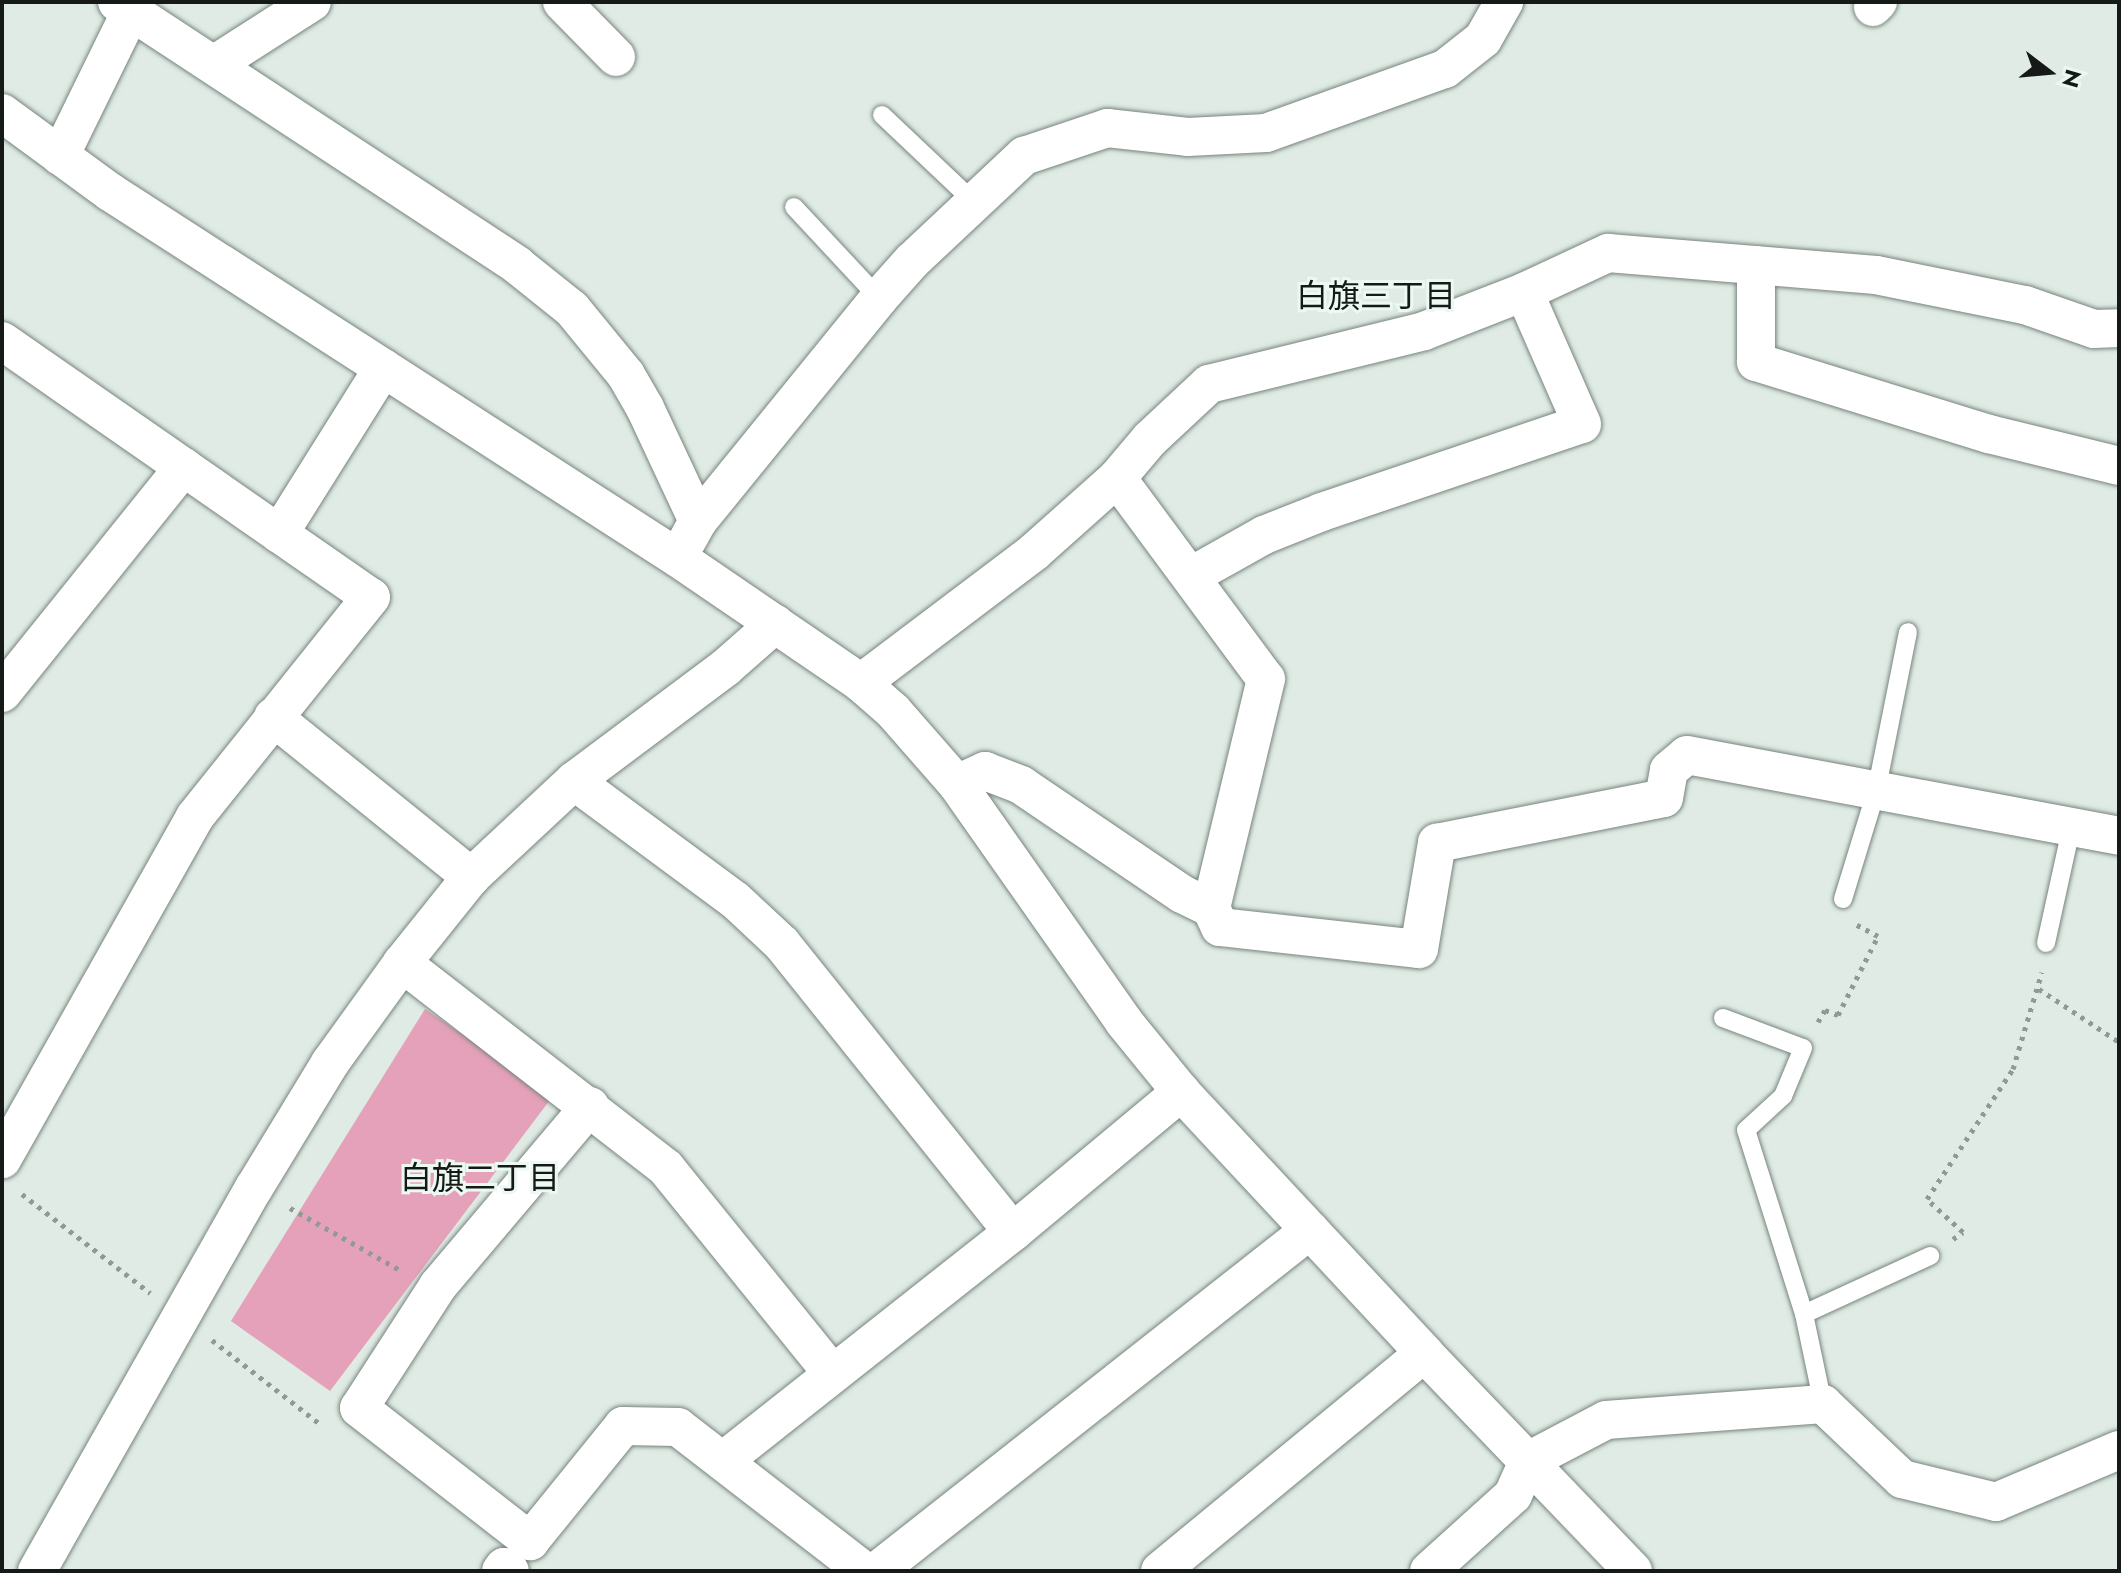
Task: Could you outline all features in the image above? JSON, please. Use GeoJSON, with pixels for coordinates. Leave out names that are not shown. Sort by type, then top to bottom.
{"type":"FeatureCollection","features":[{"type":"Feature","properties":{"kind":"street"},"geometry":{"type":"LineString","coordinates":[[215,64],[312,2]]}},
{"type":"Feature","properties":{"kind":"street"},"geometry":{"type":"LineString","coordinates":[[562,2],[616,57]]}},
{"type":"Feature","properties":{"kind":"street"},"geometry":{"type":"LineString","coordinates":[[678,558],[698,521],[879,298],[1024,156],[1107,128],[1188,137],[1266,133],[1445,69],[1467,55],[1483,39],[1504,2]]}},
{"type":"Feature","properties":{"kind":"street"},"geometry":{"type":"LineString","coordinates":[[60,156],[124,6],[517,265],[572,309],[626,375],[698,521]]}},
{"type":"Feature","properties":{"kind":"street"},"geometry":{"type":"LineString","coordinates":[[2,113],[60,156],[678,558],[861,683],[931,750],[1124,1022],[1181,1092],[1633,1571]]}},
{"type":"Feature","properties":{"kind":"street"},"geometry":{"type":"LineString","coordinates":[[861,683],[1034,552],[1117,478],[1150,439],[1209,384],[1424,331],[1524,292],[1608,253],[1913,282],[2025,305],[2106,329]]}},
{"type":"Feature","properties":{"kind":"street"},"geometry":{"type":"LineString","coordinates":[[1756,265],[1756,362],[1989,434],[2119,466]]}},
{"type":"Feature","properties":{"kind":"street"},"geometry":{"type":"LineString","coordinates":[[1191,576],[1264,535],[1322,512],[1582,424],[1524,292]]}},
{"type":"Feature","properties":{"kind":"street"},"geometry":{"type":"LineString","coordinates":[[2,341],[371,597],[195,817],[8,1174]]}},
{"type":"Feature","properties":{"kind":"street"},"geometry":{"type":"LineString","coordinates":[[279,534],[383,368]]}},
{"type":"Feature","properties":{"kind":"street"},"geometry":{"type":"LineString","coordinates":[[2,693],[184,467]]}},
{"type":"Feature","properties":{"kind":"street"},"geometry":{"type":"LineString","coordinates":[[1117,478],[1266,679],[1211,908],[1220,927],[1419,949],[1437,843],[1664,798],[1669,770],[1687,755],[2119,836]]}},
{"type":"Feature","properties":{"kind":"street"},"geometry":{"type":"LineString","coordinates":[[37,1571],[254,1188],[330,1063],[402,963],[471,877],[574,781],[725,668],[775,624]]}},
{"type":"Feature","properties":{"kind":"street"},"geometry":{"type":"LineString","coordinates":[[273,717],[471,877]]}},
{"type":"Feature","properties":{"kind":"street"},"geometry":{"type":"LineString","coordinates":[[957,784],[985,771],[1021,785],[1182,894],[1211,908]]}},
{"type":"Feature","properties":{"kind":"street"},"geometry":{"type":"LineString","coordinates":[[574,781],[735,900],[782,944],[1013,1232]]}},
{"type":"Feature","properties":{"kind":"street"},"geometry":{"type":"LineString","coordinates":[[402,963],[666,1168],[832,1373]]}},
{"type":"Feature","properties":{"kind":"street"},"geometry":{"type":"LineString","coordinates":[[723,1461],[1013,1232],[1181,1092]]}},
{"type":"Feature","properties":{"kind":"street"},"geometry":{"type":"LineString","coordinates":[[590,1106],[438,1286],[359,1408],[530,1541],[623,1426],[678,1427],[864,1571]]}},
{"type":"Feature","properties":{"kind":"street"},"geometry":{"type":"LineString","coordinates":[[877,1571],[1310,1230]]}},
{"type":"Feature","properties":{"kind":"street"},"geometry":{"type":"LineString","coordinates":[[1160,1571],[1424,1353]]}},
{"type":"Feature","properties":{"kind":"street"},"geometry":{"type":"LineString","coordinates":[[1429,1571],[1513,1495],[1528,1461],[1606,1420],[1823,1404],[1902,1479],[1996,1502],[2119,1450]]}},
{"type":"Feature","properties":{"kind":"street"},"geometry":{"type":"LineString","coordinates":[[501,1571],[504,1567],[510,1571]]}},
{"type":"Feature","properties":{"kind":"lane"},"geometry":{"type":"LineString","coordinates":[[882,115],[974,202]]}},
{"type":"Feature","properties":{"kind":"lane"},"geometry":{"type":"LineString","coordinates":[[794,207],[879,298]]}},
{"type":"Feature","properties":{"kind":"lane"},"geometry":{"type":"LineString","coordinates":[[1843,899],[1876,792],[1908,632]]}},
{"type":"Feature","properties":{"kind":"lane"},"geometry":{"type":"LineString","coordinates":[[2046,943],[2071,829]]}},
{"type":"Feature","properties":{"kind":"lane"},"geometry":{"type":"LineString","coordinates":[[1723,1018],[1803,1048],[1783,1096],[1746,1130],[1804,1314],[1823,1404]]}},
{"type":"Feature","properties":{"kind":"lane"},"geometry":{"type":"LineString","coordinates":[[1804,1314],[1930,1256]]}},
{"type":"Feature","properties":{"kind":"path"},"geometry":{"type":"LineString","coordinates":[[1803,1048],[1825,1010],[1838,1015],[1878,936],[1859,929],[1843,899]]}},
{"type":"Feature","properties":{"kind":"path"},"geometry":{"type":"LineString","coordinates":[[1930,1256],[1963,1232],[1927,1199],[2013,1069],[2039,989],[2046,943]]}},
{"type":"Feature","properties":{"kind":"path"},"geometry":{"type":"LineString","coordinates":[[2039,989],[2119,1042]]}},
{"type":"Feature","properties":{"kind":"path"},"geometry":{"type":"LineString","coordinates":[[8,1174],[183,1318],[331,1433]]}},
{"type":"Feature","properties":{"kind":"path"},"geometry":{"type":"LineString","coordinates":[[254,1188],[396,1269],[438,1286]]}},
{"type":"Feature","properties":{"kind":"shaded area"},"geometry":{"type":"Polygon","coordinates":[[[425,1009],[553,1096],[330,1391],[231,1321],[425,1009]]]}},
{"type":"Feature","properties":{"kind":"district","name":"白旗三丁目"},"geometry":{"type":"Point","coordinates":[1376,296]}},
{"type":"Feature","properties":{"kind":"district","name":"白旗二丁目"},"geometry":{"type":"Point","coordinates":[480,1178]}}]}
